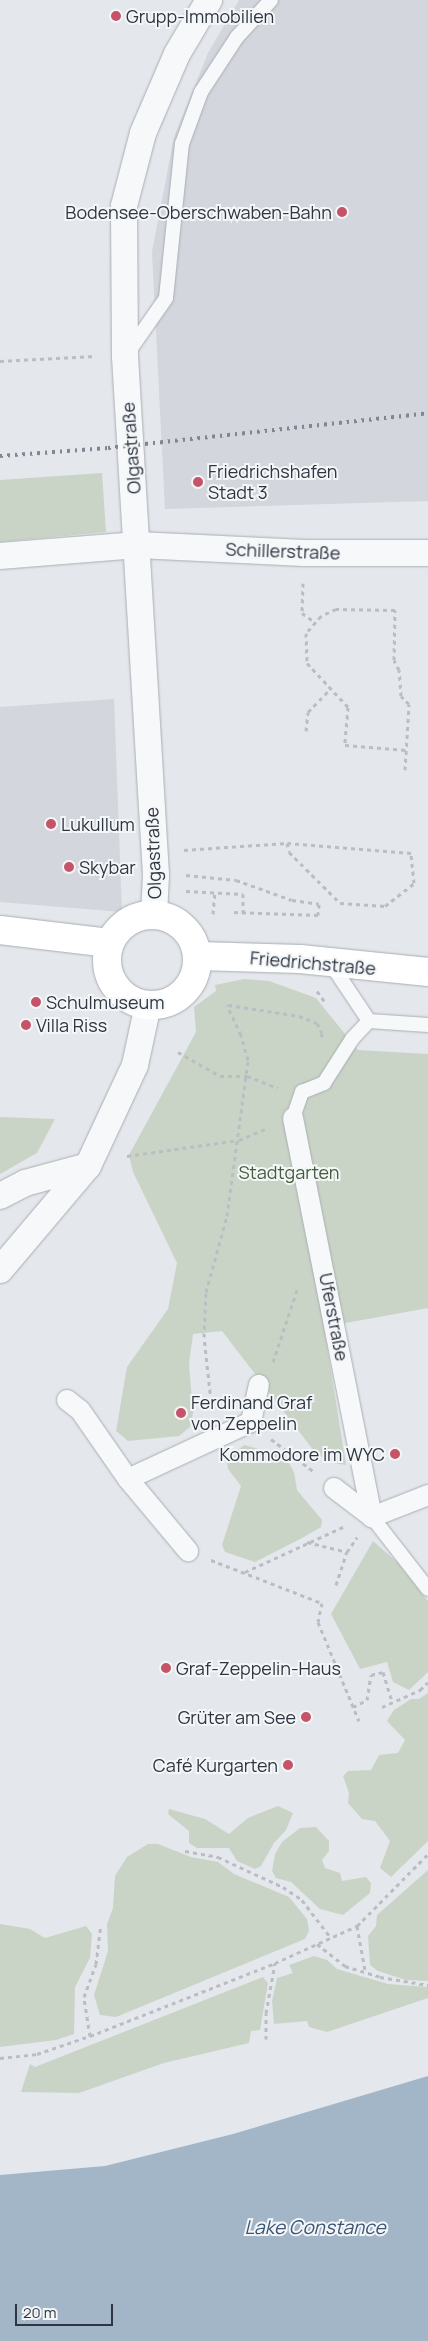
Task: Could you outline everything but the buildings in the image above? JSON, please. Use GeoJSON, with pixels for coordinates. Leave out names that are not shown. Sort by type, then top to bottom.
{"type":"FeatureCollection","features":[{"type":"Feature","properties":{"kind":"main road"},"geometry":{"type":"LineString","coordinates":[[154,914],[170,918],[184,926],[194,940],[198,956],[197,972],[190,986],[164,1004],[148,1005],[133,1001],[120,992],[111,980],[107,965],[109,942],[124,924],[138,916],[154,914]]}},
{"type":"Feature","properties":{"kind":"main road"},"geometry":{"type":"LineString","coordinates":[[0,930],[109,942]]}},
{"type":"Feature","properties":{"kind":"main road","name":"Friedrichstraße"},"geometry":{"type":"LineString","coordinates":[[198,956],[300,959],[331,964],[428,972]]}},
{"type":"Feature","properties":{"kind":"street","name":"Olgastraße"},"geometry":{"type":"LineString","coordinates":[[154,914],[156,875],[138,544],[113,356],[124,206],[143,132],[177,54],[209,0]]}},
{"type":"Feature","properties":{"kind":"street","name":"Schillerstraße"},"geometry":{"type":"LineString","coordinates":[[0,556],[138,544],[304,553],[428,553]]}},
{"type":"Feature","properties":{"kind":"street"},"geometry":{"type":"LineString","coordinates":[[0,1270],[88,1166],[135,1064],[148,1005]]}},
{"type":"Feature","properties":{"kind":"street","name":"Uferstraße"},"geometry":{"type":"LineString","coordinates":[[293,1118],[327,1281],[372,1516]]}},
{"type":"Feature","properties":{"kind":"street"},"geometry":{"type":"LineString","coordinates":[[0,1196],[26,1183],[88,1166]]}},
{"type":"Feature","properties":{"kind":"street"},"geometry":{"type":"LineString","coordinates":[[128,1479],[251,1422],[259,1385]]}},
{"type":"Feature","properties":{"kind":"street"},"geometry":{"type":"LineString","coordinates":[[68,1400],[80,1410],[128,1479],[196,1554]]}},
{"type":"Feature","properties":{"kind":"street"},"geometry":{"type":"LineString","coordinates":[[334,1488],[372,1516],[428,1496]]}},
{"type":"Feature","properties":{"kind":"lane"},"geometry":{"type":"LineString","coordinates":[[113,356],[166,298],[182,144],[201,92],[238,38],[271,0]]}},
{"type":"Feature","properties":{"kind":"lane"},"geometry":{"type":"LineString","coordinates":[[331,964],[369,1021]]}},
{"type":"Feature","properties":{"kind":"lane"},"geometry":{"type":"LineString","coordinates":[[369,1021],[428,1026]]}},
{"type":"Feature","properties":{"kind":"lane"},"geometry":{"type":"LineString","coordinates":[[293,1118],[302,1092],[324,1084],[352,1039],[369,1021]]}},
{"type":"Feature","properties":{"kind":"lane"},"geometry":{"type":"LineString","coordinates":[[372,1516],[428,1589]]}},
{"type":"Feature","properties":{"kind":"path"},"geometry":{"type":"LineString","coordinates":[[0,361],[113,356]]}},
{"type":"Feature","properties":{"kind":"path"},"geometry":{"type":"LineString","coordinates":[[304,580],[302,613],[315,622]]}},
{"type":"Feature","properties":{"kind":"path"},"geometry":{"type":"LineString","coordinates":[[405,770],[409,704],[401,696],[400,670],[394,660],[396,610],[336,609],[315,622],[306,633],[307,663],[348,707],[345,745],[406,750]]}},
{"type":"Feature","properties":{"kind":"path"},"geometry":{"type":"LineString","coordinates":[[306,731],[308,712],[330,689]]}},
{"type":"Feature","properties":{"kind":"path"},"geometry":{"type":"LineString","coordinates":[[182,850],[288,843],[411,853],[414,883],[385,906],[340,903],[289,852],[288,843]]}},
{"type":"Feature","properties":{"kind":"path"},"geometry":{"type":"LineString","coordinates":[[185,874],[236,880],[292,900],[319,904],[318,915],[231,912]]}},
{"type":"Feature","properties":{"kind":"path"},"geometry":{"type":"LineString","coordinates":[[186,891],[243,894],[243,913]]}},
{"type":"Feature","properties":{"kind":"path"},"geometry":{"type":"LineString","coordinates":[[213,914],[215,892]]}},
{"type":"Feature","properties":{"kind":"path"},"geometry":{"type":"LineString","coordinates":[[251,1422],[211,1401],[204,1337],[206,1292],[226,1216],[239,1140],[247,1076],[248,1060],[242,1035],[227,1005],[299,1016],[317,1023],[322,1033],[321,1048]]}},
{"type":"Feature","properties":{"kind":"path"},"geometry":{"type":"LineString","coordinates":[[178,1052],[220,1076],[247,1076],[271,1087],[302,1092]]}},
{"type":"Feature","properties":{"kind":"path"},"geometry":{"type":"LineString","coordinates":[[88,1166],[122,1156],[239,1140],[293,1118]]}},
{"type":"Feature","properties":{"kind":"path"},"geometry":{"type":"LineString","coordinates":[[259,1385],[269,1372],[298,1286],[327,1281]]}},
{"type":"Feature","properties":{"kind":"path"},"geometry":{"type":"LineString","coordinates":[[277,1443],[308,1467]]}},
{"type":"Feature","properties":{"kind":"path"},"geometry":{"type":"LineString","coordinates":[[245,1572],[305,1542],[372,1516]]}},
{"type":"Feature","properties":{"kind":"path"},"geometry":{"type":"LineString","coordinates":[[336,1585],[347,1552],[372,1516]]}},
{"type":"Feature","properties":{"kind":"path"},"geometry":{"type":"LineString","coordinates":[[305,1542],[347,1552]]}},
{"type":"Feature","properties":{"kind":"path"},"geometry":{"type":"LineString","coordinates":[[196,1554],[322,1603],[318,1622],[359,1721]]}},
{"type":"Feature","properties":{"kind":"path"},"geometry":{"type":"LineString","coordinates":[[353,1707],[367,1700],[371,1675],[383,1672],[392,1702]]}},
{"type":"Feature","properties":{"kind":"path"},"geometry":{"type":"LineString","coordinates":[[382,1707],[420,1690],[428,1682]]}},
{"type":"Feature","properties":{"kind":"path"},"geometry":{"type":"LineString","coordinates":[[185,1851],[218,1857],[283,1887],[302,1900],[331,1938]]}},
{"type":"Feature","properties":{"kind":"path"},"geometry":{"type":"LineString","coordinates":[[0,2058],[37,2054],[90,2036],[275,1963],[357,1926],[428,1854]]}},
{"type":"Feature","properties":{"kind":"path"},"geometry":{"type":"LineString","coordinates":[[90,2036],[84,1997],[96,1964],[101,1926]]}},
{"type":"Feature","properties":{"kind":"path"},"geometry":{"type":"LineString","coordinates":[[357,1926],[365,1970]]}},
{"type":"Feature","properties":{"kind":"path"},"geometry":{"type":"LineString","coordinates":[[317,1944],[345,1966],[365,1970],[380,1977],[428,1985]]}},
{"type":"Feature","properties":{"kind":"path"},"geometry":{"type":"LineString","coordinates":[[266,2039],[266,2013],[275,1963]]}},
{"type":"Feature","properties":{"kind":"shaded area"},"geometry":{"type":"Polygon","coordinates":[[[239,0],[428,0],[428,501],[165,509],[152,252],[174,137],[208,53],[239,0]]]}},
{"type":"Feature","properties":{"kind":"shaded area","name":"Lukullum"},"geometry":{"type":"Polygon","coordinates":[[[114,699],[122,912],[0,902],[0,707],[114,699]]]}},
{"type":"Feature","properties":{"kind":"green space"},"geometry":{"type":"Polygon","coordinates":[[[102,473],[106,532],[0,542],[0,480],[102,473]]]}},
{"type":"Feature","properties":{"kind":"green space","name":"Stadtgarten"},"geometry":{"type":"Polygon","coordinates":[[[244,979],[269,981],[316,998],[358,1050],[428,1054],[428,1308],[324,1327],[346,1465],[328,1462],[314,1451],[222,1331],[193,1334],[189,1364],[193,1413],[190,1427],[179,1436],[128,1441],[116,1431],[127,1367],[168,1309],[177,1263],[133,1172],[129,1155],[196,1032],[194,1007],[216,991],[215,985],[244,979]]]}},
{"type":"Feature","properties":{"kind":"green space"},"geometry":{"type":"Polygon","coordinates":[[[0,1117],[55,1119],[37,1153],[0,1174],[0,1117]]]}},
{"type":"Feature","properties":{"kind":"green space"},"geometry":{"type":"Polygon","coordinates":[[[244,1445],[285,1456],[294,1472],[297,1490],[322,1520],[321,1527],[255,1562],[225,1552],[222,1545],[241,1486],[228,1469],[227,1462],[229,1457],[244,1445]]]}},
{"type":"Feature","properties":{"kind":"green space"},"geometry":{"type":"Polygon","coordinates":[[[373,1541],[398,1563],[428,1601],[428,1672],[409,1690],[393,1682],[387,1662],[360,1669],[331,1614],[373,1541]]]}},
{"type":"Feature","properties":{"kind":"green space"},"geometry":{"type":"Polygon","coordinates":[[[428,1693],[428,1841],[391,1877],[380,1868],[390,1841],[375,1821],[362,1819],[348,1803],[349,1793],[343,1776],[348,1771],[371,1770],[379,1755],[398,1753],[405,1740],[387,1721],[394,1710],[411,1699],[419,1699],[428,1693]]]}},
{"type":"Feature","properties":{"kind":"green space"},"geometry":{"type":"Polygon","coordinates":[[[278,1806],[293,1813],[286,1830],[274,1843],[261,1866],[255,1869],[237,1861],[229,1848],[197,1848],[189,1843],[189,1831],[168,1814],[169,1809],[205,1819],[229,1834],[248,1818],[278,1806]]]}},
{"type":"Feature","properties":{"kind":"green space"},"geometry":{"type":"Polygon","coordinates":[[[316,1827],[329,1841],[329,1851],[322,1860],[325,1868],[340,1873],[342,1881],[366,1877],[371,1883],[370,1893],[343,1915],[320,1909],[291,1882],[276,1878],[272,1871],[275,1854],[282,1842],[300,1828],[316,1827]]]}},
{"type":"Feature","properties":{"kind":"green space"},"geometry":{"type":"Polygon","coordinates":[[[148,1844],[158,1844],[191,1857],[218,1862],[234,1874],[289,1897],[307,1919],[309,1931],[305,1939],[116,2017],[100,2015],[94,1995],[108,1951],[107,1924],[113,1908],[115,1876],[127,1857],[148,1844]]]}},
{"type":"Feature","properties":{"kind":"green space"},"geometry":{"type":"Polygon","coordinates":[[[428,1870],[428,1981],[406,1980],[378,1971],[370,1965],[368,1936],[376,1926],[377,1915],[428,1870]]]}},
{"type":"Feature","properties":{"kind":"green space"},"geometry":{"type":"Polygon","coordinates":[[[0,1924],[30,1929],[45,1938],[86,1926],[92,1934],[90,1958],[75,1987],[74,2034],[56,2040],[0,2047],[0,1924]]]}},
{"type":"Feature","properties":{"kind":"green space"},"geometry":{"type":"Polygon","coordinates":[[[314,1956],[327,1960],[337,1969],[388,1984],[428,1987],[428,1998],[327,2032],[309,2027],[307,2021],[274,2024],[272,2001],[277,1978],[293,1973],[289,1965],[314,1956]]]}},
{"type":"Feature","properties":{"kind":"green space"},"geometry":{"type":"Polygon","coordinates":[[[263,1977],[268,1983],[260,2030],[251,2031],[249,2043],[164,2063],[79,2093],[21,2092],[30,2064],[35,2067],[263,1977]]]}},
{"type":"Feature","properties":{"kind":"water","name":"Lake Constance"},"geometry":{"type":"Polygon","coordinates":[[[428,2076],[428,2341],[0,2341],[0,2175],[105,2166],[233,2134],[428,2076]]]}},
{"type":"Feature","properties":{"kind":"railway"},"geometry":{"type":"LineString","coordinates":[[0,456],[108,448],[428,413]]}},
{"type":"Feature","properties":{"kind":"place","name":"Grupp-Immobilien"},"geometry":{"type":"Point","coordinates":[116,16]}},
{"type":"Feature","properties":{"kind":"place","name":"Bodensee-Oberschwaben-Bahn"},"geometry":{"type":"Point","coordinates":[342,212]}},
{"type":"Feature","properties":{"kind":"place","name":"Friedrichshafen Stadt 3"},"geometry":{"type":"Point","coordinates":[198,482]}},
{"type":"Feature","properties":{"kind":"place","name":"Lukullum"},"geometry":{"type":"Point","coordinates":[51,824]}},
{"type":"Feature","properties":{"kind":"place","name":"Skybar"},"geometry":{"type":"Point","coordinates":[69,867]}},
{"type":"Feature","properties":{"kind":"place","name":"Schulmuseum"},"geometry":{"type":"Point","coordinates":[36,1002]}},
{"type":"Feature","properties":{"kind":"place","name":"Villa Riss"},"geometry":{"type":"Point","coordinates":[26,1025]}},
{"type":"Feature","properties":{"kind":"place","name":"Ferdinand Graf von Zeppelin"},"geometry":{"type":"Point","coordinates":[181,1413]}},
{"type":"Feature","properties":{"kind":"place","name":"Kommodore im WYC"},"geometry":{"type":"Point","coordinates":[395,1454]}},
{"type":"Feature","properties":{"kind":"place","name":"Graf-Zeppelin-Haus"},"geometry":{"type":"Point","coordinates":[166,1668]}},
{"type":"Feature","properties":{"kind":"place","name":"Grüter am See"},"geometry":{"type":"Point","coordinates":[306,1717]}},
{"type":"Feature","properties":{"kind":"place","name":"Café Kurgarten"},"geometry":{"type":"Point","coordinates":[288,1765]}}]}
